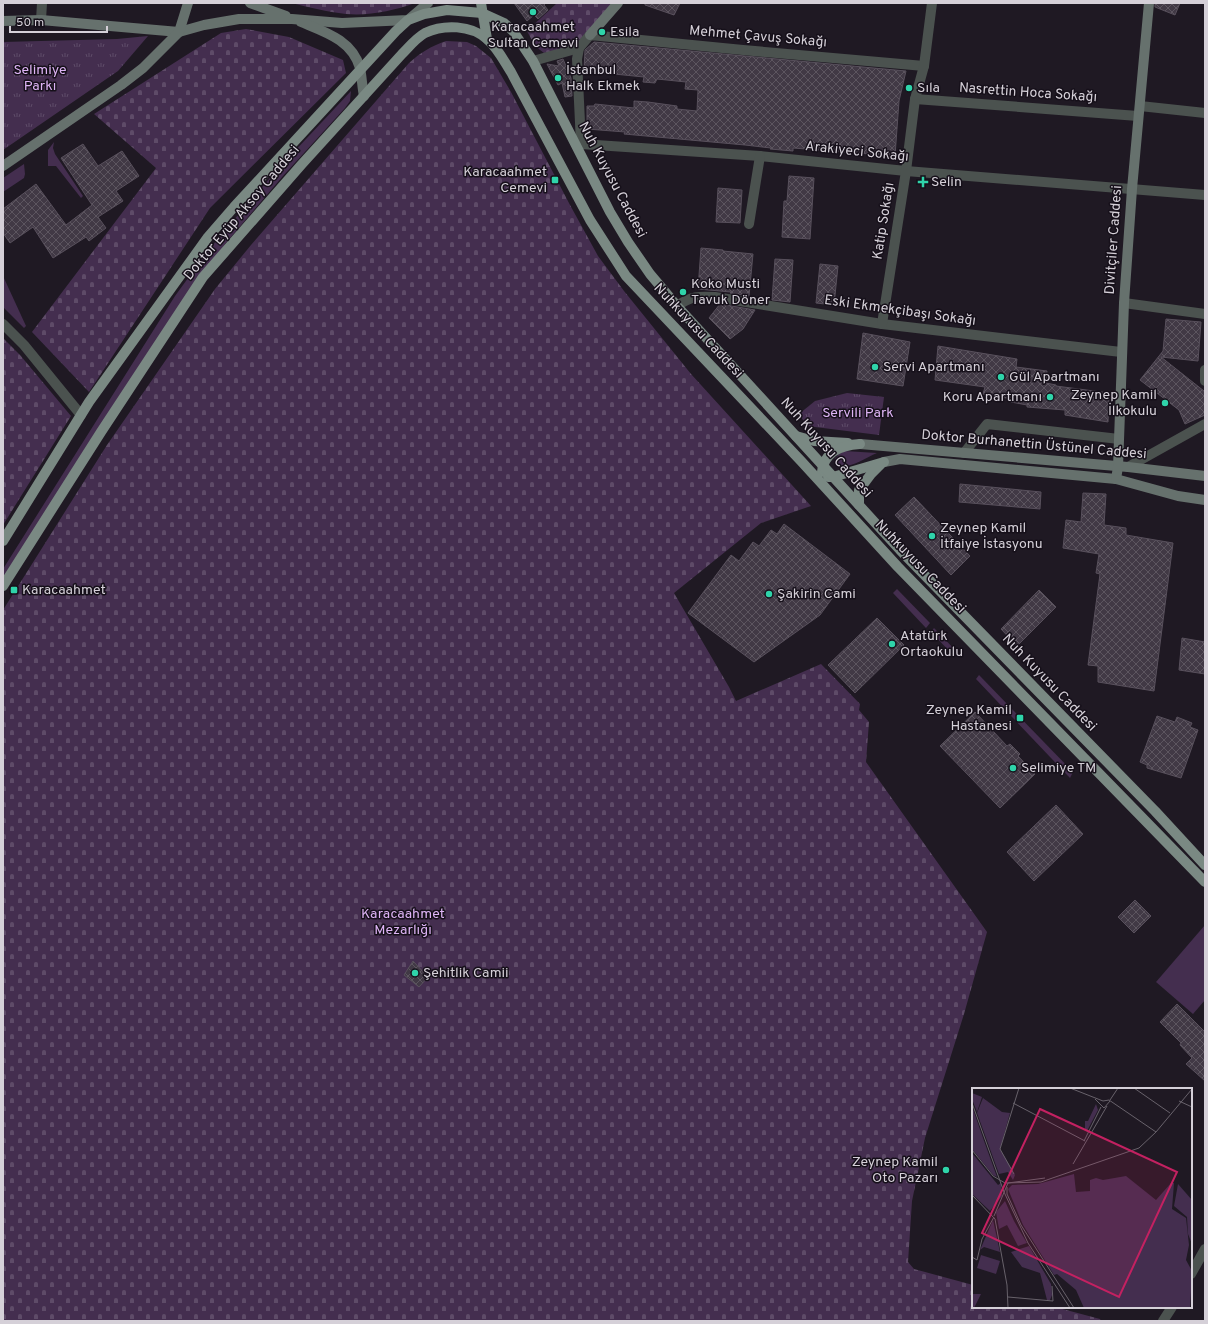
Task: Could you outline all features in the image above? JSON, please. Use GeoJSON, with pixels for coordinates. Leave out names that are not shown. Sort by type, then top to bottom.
{"type":"FeatureCollection","features":[{"type":"Feature","properties":{"kind":"main road","name":"Doktor Eyüp Aksoy Caddesi"},"geometry":{"type":"LineString","coordinates":[[3,541],[81,415],[208,237],[234,207],[396,31],[408,20],[424,14],[447,10],[481,8]]}},
{"type":"Feature","properties":{"kind":"main road"},"geometry":{"type":"LineString","coordinates":[[481,8],[487,39]]}},
{"type":"Feature","properties":{"kind":"main road","name":"Nuh Kuyusu Caddesi"},"geometry":{"type":"LineString","coordinates":[[481,8],[504,23],[513,31],[533,61],[579,145],[610,212],[650,274],[895,544],[1155,811],[1205,865]]}},
{"type":"Feature","properties":{"kind":"main road","name":"Doktor Eyüp Aksoy Caddesi"},"geometry":{"type":"LineString","coordinates":[[3,586],[101,432],[203,277],[302,164],[402,54],[425,34],[443,28],[460,28],[476,32],[487,39]]}},
{"type":"Feature","properties":{"kind":"main road","name":"Nuhkuyusu Caddesi"},"geometry":{"type":"LineString","coordinates":[[487,39],[495,47],[511,72],[590,220],[626,276],[818,477],[831,494],[898,567],[1205,882]]}},
{"type":"Feature","properties":{"kind":"main road"},"geometry":{"type":"LineString","coordinates":[[796,436],[814,441],[860,444]]}},
{"type":"Feature","properties":{"kind":"main road"},"geometry":{"type":"LineString","coordinates":[[860,444],[846,445],[830,454],[818,477],[833,477],[884,462]]}},
{"type":"Feature","properties":{"kind":"main road"},"geometry":{"type":"LineString","coordinates":[[859,505],[859,490],[871,474],[884,462]]}},
{"type":"Feature","properties":{"kind":"main road"},"geometry":{"type":"LineString","coordinates":[[895,544],[898,567],[919,568]]}},
{"type":"Feature","properties":{"kind":"street"},"geometry":{"type":"LineString","coordinates":[[41,20],[42,3]]}},
{"type":"Feature","properties":{"kind":"street"},"geometry":{"type":"LineString","coordinates":[[3,166],[126,81],[149,63],[179,32],[188,3]]}},
{"type":"Feature","properties":{"kind":"street"},"geometry":{"type":"LineString","coordinates":[[250,3],[329,34],[342,41],[357,59],[364,96]]}},
{"type":"Feature","properties":{"kind":"street"},"geometry":{"type":"LineString","coordinates":[[3,22],[41,20],[179,32],[204,25],[239,19],[292,19],[342,23],[408,20],[428,3]]}},
{"type":"Feature","properties":{"kind":"street"},"geometry":{"type":"LineString","coordinates":[[579,145],[577,59],[579,48],[618,3]]}},
{"type":"Feature","properties":{"kind":"street","name":"Katip Sokağı"},"geometry":{"type":"LineString","coordinates":[[882,324],[906,171],[915,99],[924,66],[932,3]]}},
{"type":"Feature","properties":{"kind":"street","name":"Divitçiler Caddesi"},"geometry":{"type":"LineString","coordinates":[[1116,479],[1118,467],[1121,352],[1124,303],[1132,188],[1149,3]]}},
{"type":"Feature","properties":{"kind":"street","name":"Mehmet Çavuş Sokağı"},"geometry":{"type":"LineString","coordinates":[[590,35],[924,66]]}},
{"type":"Feature","properties":{"kind":"street"},"geometry":{"type":"LineString","coordinates":[[533,61],[579,48]]}},
{"type":"Feature","properties":{"kind":"street","name":"Nasrettin Hoca Sokağı"},"geometry":{"type":"LineString","coordinates":[[915,99],[1205,113]]}},
{"type":"Feature","properties":{"kind":"street","name":"Arakiyeci Sokağı"},"geometry":{"type":"LineString","coordinates":[[579,145],[760,156],[906,171],[1205,195]]}},
{"type":"Feature","properties":{"kind":"street"},"geometry":{"type":"LineString","coordinates":[[749,224],[760,156]]}},
{"type":"Feature","properties":{"kind":"street","name":"Eski Ekmekçibaşı Sokağı"},"geometry":{"type":"LineString","coordinates":[[678,306],[683,302],[698,296],[715,297],[882,324],[1121,352]]}},
{"type":"Feature","properties":{"kind":"street"},"geometry":{"type":"LineString","coordinates":[[1124,303],[1205,314]]}},
{"type":"Feature","properties":{"kind":"street"},"geometry":{"type":"LineString","coordinates":[[3,324],[24,344],[81,415]]}},
{"type":"Feature","properties":{"kind":"street"},"geometry":{"type":"LineString","coordinates":[[1205,370],[1205,381]]}},
{"type":"Feature","properties":{"kind":"street"},"geometry":{"type":"LineString","coordinates":[[964,453],[987,424],[1118,439]]}},
{"type":"Feature","properties":{"kind":"street"},"geometry":{"type":"LineString","coordinates":[[1128,467],[1205,424]]}},
{"type":"Feature","properties":{"kind":"street","name":"Doktor Burhanettin Üstünel Caddesi"},"geometry":{"type":"LineString","coordinates":[[860,444],[1128,467],[1205,476]]}},
{"type":"Feature","properties":{"kind":"street","name":"Doktor Burhanettin Üstünel Caddesi"},"geometry":{"type":"LineString","coordinates":[[884,462],[900,459],[1116,479],[1178,496],[1205,500]]}},
{"type":"Feature","properties":{"kind":"street"},"geometry":{"type":"LineString","coordinates":[[1192,1272],[1205,1249]]}},
{"type":"Feature","properties":{"kind":"street"},"geometry":{"type":"LineString","coordinates":[[1163,1321],[1171,1308]]}},
{"type":"Feature","properties":{"kind":"green space"},"geometry":{"type":"Polygon","coordinates":[[[291,3],[415,3],[381,12],[346,14],[291,3]]]}},
{"type":"Feature","properties":{"kind":"green space"},"geometry":{"type":"Polygon","coordinates":[[[557,3],[620,3],[582,48],[544,53],[535,46],[527,31],[557,3]]]}},
{"type":"Feature","properties":{"kind":"green space"},"geometry":{"type":"Polygon","coordinates":[[[246,29],[289,37],[343,60],[346,73],[210,208],[89,392],[32,332],[156,168],[94,114],[221,33],[246,29]]]}},
{"type":"Feature","properties":{"kind":"green space","name":"Selimiye Parkı"},"geometry":{"type":"Polygon","coordinates":[[[148,36],[118,71],[3,150],[3,42],[117,39],[148,36]]]}},
{"type":"Feature","properties":{"kind":"green space","name":"Karacaahmet Mezarlığı"},"geometry":{"type":"Polygon","coordinates":[[[446,41],[467,42],[476,46],[491,58],[511,92],[598,256],[624,291],[691,374],[811,506],[761,523],[674,593],[736,701],[821,664],[860,704],[859,710],[869,722],[866,762],[987,932],[964,1014],[925,1138],[912,1201],[908,1262],[914,1269],[972,1285],[972,1308],[1059,1308],[1100,1319],[1101,1321],[3,1321],[3,610],[107,445],[215,289],[251,245],[409,63],[417,56],[435,45],[446,41]]]}},
{"type":"Feature","properties":{"kind":"green space"},"geometry":{"type":"Polygon","coordinates":[[[351,91],[350,101],[345,108],[283,176],[225,244],[3,581],[3,569],[175,296],[219,237],[276,171],[351,91]]]}},
{"type":"Feature","properties":{"kind":"green space"},"geometry":{"type":"Polygon","coordinates":[[[54,142],[53,148],[55,154],[83,196],[81,198],[56,166],[48,166],[48,150],[54,142]]]}},
{"type":"Feature","properties":{"kind":"green space"},"geometry":{"type":"Polygon","coordinates":[[[24,164],[24,178],[3,192],[3,178],[24,164]]]}},
{"type":"Feature","properties":{"kind":"green space"},"geometry":{"type":"Polygon","coordinates":[[[3,276],[26,326],[24,328],[3,307],[3,276]]]}},
{"type":"Feature","properties":{"kind":"green space"},"geometry":{"type":"Polygon","coordinates":[[[3,338],[20,355],[71,416],[3,525],[3,338]]]}},
{"type":"Feature","properties":{"kind":"green space","name":"Servili Park"},"geometry":{"type":"Polygon","coordinates":[[[847,393],[884,397],[879,435],[807,426],[799,414],[815,401],[847,393]]]}},
{"type":"Feature","properties":{"kind":"green space"},"geometry":{"type":"Polygon","coordinates":[[[845,451],[877,453],[852,465],[842,467],[837,466],[835,458],[845,451]]]}},
{"type":"Feature","properties":{"kind":"green space"},"geometry":{"type":"Polygon","coordinates":[[[897,589],[930,623],[926,628],[893,593],[897,589]]]}},
{"type":"Feature","properties":{"kind":"green space"},"geometry":{"type":"Polygon","coordinates":[[[934,628],[957,652],[954,656],[931,632],[934,628]]]}},
{"type":"Feature","properties":{"kind":"green space"},"geometry":{"type":"Polygon","coordinates":[[[979,675],[1073,772],[1070,778],[976,679],[979,675]]]}},
{"type":"Feature","properties":{"kind":"green space"},"geometry":{"type":"Polygon","coordinates":[[[1205,925],[1205,1000],[1193,1014],[1156,982],[1205,925]]]}},
{"type":"Feature","properties":{"kind":"building","name":"Karacaahmet Sultan Cemevi"},"geometry":{"type":"Polygon","coordinates":[[[514,3],[546,3],[544,5],[548,10],[538,19],[534,15],[527,21],[514,3]]]}},
{"type":"Feature","properties":{"kind":"building"},"geometry":{"type":"Polygon","coordinates":[[[645,3],[680,3],[674,15],[645,5],[645,3]]]}},
{"type":"Feature","properties":{"kind":"building"},"geometry":{"type":"Polygon","coordinates":[[[1155,3],[1180,3],[1175,15],[1155,7],[1155,3]]]}},
{"type":"Feature","properties":{"kind":"building"},"geometry":{"type":"Polygon","coordinates":[[[594,42],[906,71],[899,101],[895,156],[793,148],[793,151],[770,149],[771,148],[587,129],[587,106],[594,106],[595,104],[634,108],[634,101],[677,106],[677,109],[697,111],[698,90],[685,89],[686,82],[657,79],[655,83],[643,82],[644,77],[584,71],[585,50],[594,42]]]}},
{"type":"Feature","properties":{"kind":"building"},"geometry":{"type":"Polygon","coordinates":[[[563,59],[571,78],[572,96],[565,97],[562,83],[558,85],[547,64],[559,66],[557,61],[563,59]]]}},
{"type":"Feature","properties":{"kind":"building"},"geometry":{"type":"Polygon","coordinates":[[[83,144],[98,166],[122,151],[139,176],[116,191],[123,201],[98,217],[106,228],[89,241],[86,237],[53,258],[33,227],[10,243],[3,233],[3,209],[36,184],[66,225],[92,205],[61,158],[83,144]]]}},
{"type":"Feature","properties":{"kind":"building"},"geometry":{"type":"Polygon","coordinates":[[[789,176],[814,178],[810,239],[782,237],[784,201],[787,201],[789,176]]]}},
{"type":"Feature","properties":{"kind":"building"},"geometry":{"type":"Polygon","coordinates":[[[718,188],[742,190],[740,223],[716,222],[718,188]]]}},
{"type":"Feature","properties":{"kind":"building"},"geometry":{"type":"Polygon","coordinates":[[[701,248],[753,254],[749,296],[730,293],[731,292],[698,289],[701,248]]]}},
{"type":"Feature","properties":{"kind":"building"},"geometry":{"type":"Polygon","coordinates":[[[775,259],[793,260],[790,302],[772,300],[775,259]]]}},
{"type":"Feature","properties":{"kind":"building"},"geometry":{"type":"Polygon","coordinates":[[[820,264],[838,266],[834,305],[816,303],[820,264]]]}},
{"type":"Feature","properties":{"kind":"building"},"geometry":{"type":"Polygon","coordinates":[[[720,304],[755,310],[743,329],[730,339],[709,318],[720,304]]]}},
{"type":"Feature","properties":{"kind":"building"},"geometry":{"type":"Polygon","coordinates":[[[1166,319],[1201,322],[1198,361],[1161,357],[1204,391],[1205,415],[1185,424],[1179,410],[1140,380],[1163,351],[1166,319]]]}},
{"type":"Feature","properties":{"kind":"building","name":"Servi Apartmanı"},"geometry":{"type":"Polygon","coordinates":[[[863,333],[910,342],[903,386],[857,379],[863,333]]]}},
{"type":"Feature","properties":{"kind":"building"},"geometry":{"type":"Polygon","coordinates":[[[938,346],[1017,359],[1016,367],[1047,371],[1046,383],[1056,386],[1109,393],[1108,422],[1065,415],[1065,410],[1027,407],[1027,405],[1011,402],[1012,399],[983,394],[985,387],[935,380],[938,346]]]}},
{"type":"Feature","properties":{"kind":"building"},"geometry":{"type":"Polygon","coordinates":[[[960,484],[1041,492],[1040,509],[959,502],[960,484]]]}},
{"type":"Feature","properties":{"kind":"building"},"geometry":{"type":"Polygon","coordinates":[[[1083,493],[1106,494],[1104,525],[1126,528],[1126,535],[1173,543],[1154,691],[1098,682],[1098,666],[1088,665],[1100,574],[1096,573],[1099,554],[1063,548],[1066,520],[1081,522],[1083,493]]]}},
{"type":"Feature","properties":{"kind":"building","name":"Zeynep Kamil İtfaiye İstasyonu"},"geometry":{"type":"Polygon","coordinates":[[[914,497],[970,556],[951,575],[895,515],[914,497]]]}},
{"type":"Feature","properties":{"kind":"building","name":"Şakirin Cami"},"geometry":{"type":"Polygon","coordinates":[[[784,524],[850,574],[820,615],[754,662],[688,613],[731,555],[739,561],[753,542],[759,546],[771,530],[777,534],[784,524]]]}},
{"type":"Feature","properties":{"kind":"building"},"geometry":{"type":"Polygon","coordinates":[[[1039,590],[1056,607],[1017,646],[1001,629],[1039,590]]]}},
{"type":"Feature","properties":{"kind":"building","name":"Atatürk Ortaokulu"},"geometry":{"type":"Polygon","coordinates":[[[877,618],[904,645],[855,693],[828,665],[877,618]]]}},
{"type":"Feature","properties":{"kind":"building"},"geometry":{"type":"Polygon","coordinates":[[[1182,638],[1205,642],[1205,674],[1179,670],[1182,638]]]}},
{"type":"Feature","properties":{"kind":"building"},"geometry":{"type":"Polygon","coordinates":[[[975,712],[1007,746],[1010,744],[1020,754],[1018,756],[1035,774],[1000,808],[940,746],[975,712]]]}},
{"type":"Feature","properties":{"kind":"building"},"geometry":{"type":"Polygon","coordinates":[[[1157,716],[1175,722],[1177,717],[1192,723],[1190,727],[1198,730],[1181,778],[1147,768],[1147,765],[1140,762],[1157,716]]]}},
{"type":"Feature","properties":{"kind":"building"},"geometry":{"type":"Polygon","coordinates":[[[1056,805],[1083,834],[1034,881],[1007,852],[1056,805]]]}},
{"type":"Feature","properties":{"kind":"building"},"geometry":{"type":"Polygon","coordinates":[[[1135,900],[1151,916],[1134,933],[1118,917],[1135,900]]]}},
{"type":"Feature","properties":{"kind":"building","name":"Şehitlik Camii"},"geometry":{"type":"Polygon","coordinates":[[[413,961],[428,977],[419,987],[404,975],[413,961]]]}},
{"type":"Feature","properties":{"kind":"building"},"geometry":{"type":"Polygon","coordinates":[[[1177,1004],[1205,1032],[1205,1081],[1186,1064],[1192,1058],[1180,1045],[1181,1043],[1160,1022],[1177,1004]]]}},
{"type":"Feature","properties":{"kind":"place","name":"Karacaahmet Sultan Cemevi"},"geometry":{"type":"Point","coordinates":[533,12]}},
{"type":"Feature","properties":{"kind":"place","name":"Esila"},"geometry":{"type":"Point","coordinates":[602,32]}},
{"type":"Feature","properties":{"kind":"place","name":"İstanbul Halk Ekmek"},"geometry":{"type":"Point","coordinates":[558,78]}},
{"type":"Feature","properties":{"kind":"place","name":"Sıla"},"geometry":{"type":"Point","coordinates":[909,88]}},
{"type":"Feature","properties":{"kind":"place","name":"Karacaahmet Cemevi"},"geometry":{"type":"Point","coordinates":[555,180]}},
{"type":"Feature","properties":{"kind":"place","name":"Selin"},"geometry":{"type":"Point","coordinates":[923,182]}},
{"type":"Feature","properties":{"kind":"place","name":"Koko Musti Tavuk Döner"},"geometry":{"type":"Point","coordinates":[683,292]}},
{"type":"Feature","properties":{"kind":"place","name":"Servi Apartmanı"},"geometry":{"type":"Point","coordinates":[875,367]}},
{"type":"Feature","properties":{"kind":"place","name":"Gül Apartmanı"},"geometry":{"type":"Point","coordinates":[1001,377]}},
{"type":"Feature","properties":{"kind":"place","name":"Koru Apartmanı"},"geometry":{"type":"Point","coordinates":[1050,397]}},
{"type":"Feature","properties":{"kind":"place","name":"Zeynep Kamil İlkokulu"},"geometry":{"type":"Point","coordinates":[1165,403]}},
{"type":"Feature","properties":{"kind":"place","name":"Zeynep Kamil İtfaiye İstasyonu"},"geometry":{"type":"Point","coordinates":[932,536]}},
{"type":"Feature","properties":{"kind":"place","name":"Karacaahmet"},"geometry":{"type":"Point","coordinates":[14,590]}},
{"type":"Feature","properties":{"kind":"place","name":"Şakirin Cami"},"geometry":{"type":"Point","coordinates":[769,594]}},
{"type":"Feature","properties":{"kind":"place","name":"Atatürk Ortaokulu"},"geometry":{"type":"Point","coordinates":[892,644]}},
{"type":"Feature","properties":{"kind":"place","name":"Zeynep Kamil Hastanesi"},"geometry":{"type":"Point","coordinates":[1020,718]}},
{"type":"Feature","properties":{"kind":"place","name":"Selimiye TM"},"geometry":{"type":"Point","coordinates":[1013,768]}},
{"type":"Feature","properties":{"kind":"place","name":"Şehitlik Camii"},"geometry":{"type":"Point","coordinates":[415,973]}},
{"type":"Feature","properties":{"kind":"place","name":"Zeynep Kamil Oto Pazarı"},"geometry":{"type":"Point","coordinates":[946,1170]}}]}
